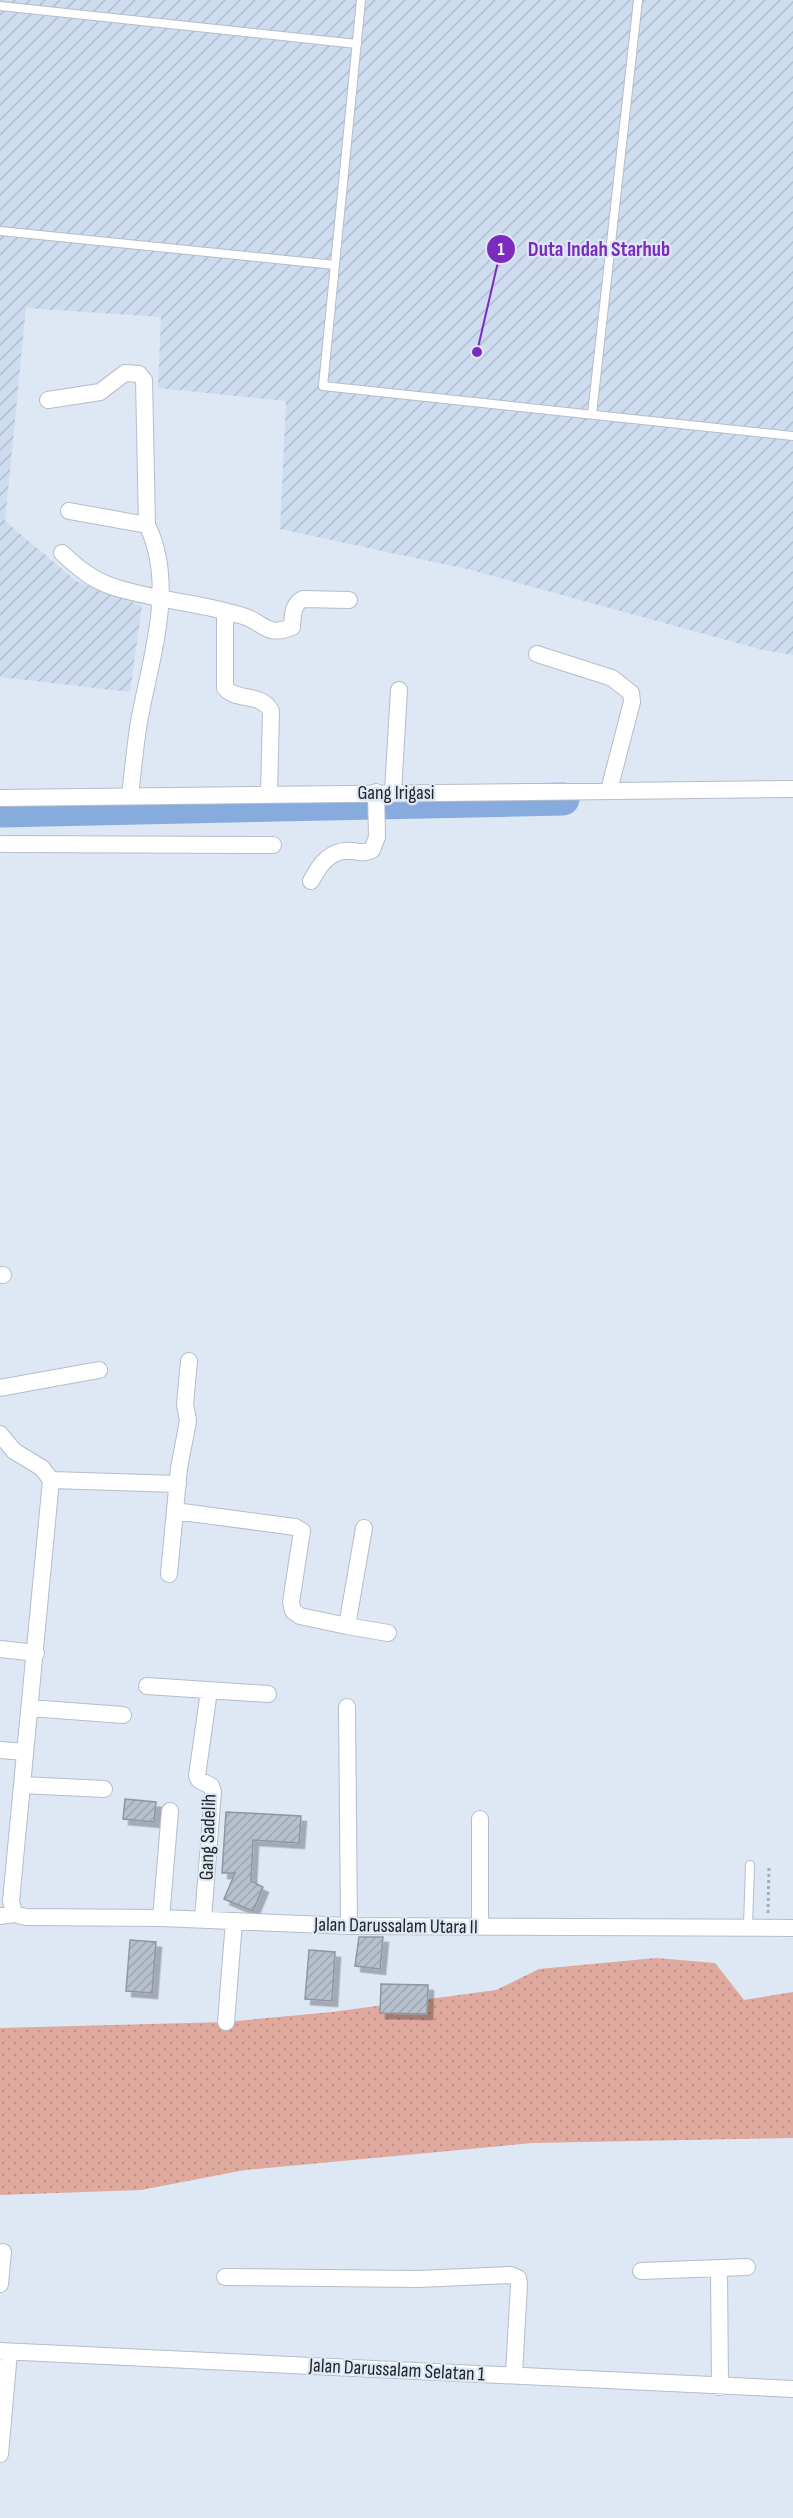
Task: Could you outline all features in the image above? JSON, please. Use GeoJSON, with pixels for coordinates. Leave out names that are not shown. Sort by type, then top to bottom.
{"type":"FeatureCollection","features":[{"type":"Feature","properties":{"kind":"street"},"geometry":{"type":"LineString","coordinates":[[48,400],[100,392],[125,372],[139,374],[144,380],[147,525],[154,539],[161,597],[139,724],[130,795]]}},
{"type":"Feature","properties":{"kind":"street"},"geometry":{"type":"LineString","coordinates":[[69,511],[147,525]]}},
{"type":"Feature","properties":{"kind":"street"},"geometry":{"type":"LineString","coordinates":[[62,553],[82,573],[111,586],[225,611],[249,619],[262,628],[283,631],[292,627],[294,609],[303,599],[349,600]]}},
{"type":"Feature","properties":{"kind":"street"},"geometry":{"type":"LineString","coordinates":[[225,611],[225,688],[230,693],[258,699],[271,711],[269,794]]}},
{"type":"Feature","properties":{"kind":"street"},"geometry":{"type":"LineString","coordinates":[[537,654],[612,678],[631,693],[632,702],[609,790]]}},
{"type":"Feature","properties":{"kind":"street"},"geometry":{"type":"LineString","coordinates":[[393,792],[399,690]]}},
{"type":"Feature","properties":{"kind":"street","name":"Gang Irigasi"},"geometry":{"type":"LineString","coordinates":[[0,798],[793,789]]}},
{"type":"Feature","properties":{"kind":"street"},"geometry":{"type":"LineString","coordinates":[[311,881],[324,861],[340,851],[362,853],[372,850],[376,826],[376,795]]}},
{"type":"Feature","properties":{"kind":"street"},"geometry":{"type":"LineString","coordinates":[[0,844],[273,845]]}},
{"type":"Feature","properties":{"kind":"street"},"geometry":{"type":"LineString","coordinates":[[170,1574],[178,1484],[188,1421],[185,1404],[189,1361]]}},
{"type":"Feature","properties":{"kind":"street"},"geometry":{"type":"LineString","coordinates":[[0,1388],[99,1370]]}},
{"type":"Feature","properties":{"kind":"street"},"geometry":{"type":"LineString","coordinates":[[0,1434],[14,1451],[42,1468],[51,1480],[11,1901],[7,1915]]}},
{"type":"Feature","properties":{"kind":"street"},"geometry":{"type":"LineString","coordinates":[[51,1480],[178,1484]]}},
{"type":"Feature","properties":{"kind":"street"},"geometry":{"type":"LineString","coordinates":[[175,1511],[295,1527],[302,1531],[291,1602],[293,1611],[300,1616],[388,1633]]}},
{"type":"Feature","properties":{"kind":"street"},"geometry":{"type":"LineString","coordinates":[[346,1626],[364,1528]]}},
{"type":"Feature","properties":{"kind":"street"},"geometry":{"type":"LineString","coordinates":[[0,1649],[36,1653]]}},
{"type":"Feature","properties":{"kind":"street"},"geometry":{"type":"LineString","coordinates":[[147,1686],[268,1694]]}},
{"type":"Feature","properties":{"kind":"street","name":"Gang Sadelih"},"geometry":{"type":"LineString","coordinates":[[203,1919],[213,1791],[211,1786],[199,1780],[197,1776],[209,1691]]}},
{"type":"Feature","properties":{"kind":"street"},"geometry":{"type":"LineString","coordinates":[[347,1707],[349,1926]]}},
{"type":"Feature","properties":{"kind":"street"},"geometry":{"type":"LineString","coordinates":[[30,1708],[123,1715]]}},
{"type":"Feature","properties":{"kind":"street"},"geometry":{"type":"LineString","coordinates":[[0,1750],[25,1752]]}},
{"type":"Feature","properties":{"kind":"street"},"geometry":{"type":"LineString","coordinates":[[22,1785],[104,1790]]}},
{"type":"Feature","properties":{"kind":"street"},"geometry":{"type":"LineString","coordinates":[[161,1917],[170,1811]]}},
{"type":"Feature","properties":{"kind":"street"},"geometry":{"type":"LineString","coordinates":[[480,1819],[480,1926]]}},
{"type":"Feature","properties":{"kind":"street","name":"Jalan Darussalam Utara II"},"geometry":{"type":"LineString","coordinates":[[7,1915],[161,1917],[349,1926],[793,1928]]}},
{"type":"Feature","properties":{"kind":"street"},"geometry":{"type":"LineString","coordinates":[[226,2022],[234,1921]]}},
{"type":"Feature","properties":{"kind":"street"},"geometry":{"type":"LineString","coordinates":[[0,2284],[3,2252]]}},
{"type":"Feature","properties":{"kind":"street"},"geometry":{"type":"LineString","coordinates":[[641,2271],[747,2267]]}},
{"type":"Feature","properties":{"kind":"street"},"geometry":{"type":"LineString","coordinates":[[719,2269],[720,2387]]}},
{"type":"Feature","properties":{"kind":"street"},"geometry":{"type":"LineString","coordinates":[[225,2277],[418,2279],[511,2275],[518,2278],[519,2284],[514,2374]]}},
{"type":"Feature","properties":{"kind":"street"},"geometry":{"type":"LineString","coordinates":[[0,2454],[5,2352]]}},
{"type":"Feature","properties":{"kind":"street","name":"Jalan Darussalam Selatan 1"},"geometry":{"type":"LineString","coordinates":[[5,2352],[514,2374],[720,2387],[793,2389]]}},
{"type":"Feature","properties":{"kind":"lane"},"geometry":{"type":"LineString","coordinates":[[361,0],[322,386],[793,436]]}},
{"type":"Feature","properties":{"kind":"lane"},"geometry":{"type":"LineString","coordinates":[[592,414],[638,0]]}},
{"type":"Feature","properties":{"kind":"lane"},"geometry":{"type":"LineString","coordinates":[[0,6],[357,44]]}},
{"type":"Feature","properties":{"kind":"lane"},"geometry":{"type":"LineString","coordinates":[[0,231],[335,265]]}},
{"type":"Feature","properties":{"kind":"lane"},"geometry":{"type":"LineString","coordinates":[[748,1926],[750,1865]]}},
{"type":"Feature","properties":{"kind":"path"},"geometry":{"type":"LineString","coordinates":[[767,1927],[769,1867]]}},
{"type":"Feature","properties":{"kind":"shaded area"},"geometry":{"type":"Polygon","coordinates":[[[0,0],[793,0],[793,655],[763,650],[471,570],[280,529],[286,401],[158,388],[161,317],[26,308],[5,521],[76,581],[142,606],[130,692],[0,677],[0,0]]]}},
{"type":"Feature","properties":{"kind":"shaded area"},"geometry":{"type":"Polygon","coordinates":[[[656,1958],[715,1963],[744,2000],[793,1992],[793,2138],[533,2143],[245,2170],[141,2190],[0,2195],[0,2028],[226,2022],[332,2012],[496,1990],[539,1969],[656,1958]]]}},
{"type":"Feature","properties":{"kind":"building"},"geometry":{"type":"Polygon","coordinates":[[[125,1799],[156,1802],[154,1822],[123,1819],[125,1799]]]}},
{"type":"Feature","properties":{"kind":"building"},"geometry":{"type":"Polygon","coordinates":[[[226,1812],[301,1816],[299,1843],[253,1840],[251,1881],[263,1887],[253,1911],[224,1899],[235,1873],[222,1873],[226,1812]]]}},
{"type":"Feature","properties":{"kind":"building"},"geometry":{"type":"Polygon","coordinates":[[[359,1937],[383,1937],[380,1969],[355,1966],[359,1937]]]}},
{"type":"Feature","properties":{"kind":"building"},"geometry":{"type":"Polygon","coordinates":[[[130,1940],[156,1942],[152,1993],[126,1991],[130,1940]]]}},
{"type":"Feature","properties":{"kind":"building"},"geometry":{"type":"Polygon","coordinates":[[[309,1950],[335,1952],[332,2001],[305,1999],[309,1950]]]}},
{"type":"Feature","properties":{"kind":"building"},"geometry":{"type":"Polygon","coordinates":[[[381,1984],[428,1985],[427,2014],[380,2013],[381,1984]]]}},
{"type":"Feature","properties":{"kind":"waterway"},"geometry":{"type":"LineString","coordinates":[[0,811],[563,799]]}},
{"type":"Feature","properties":{"kind":"place","name":"Duta Indah Starhub"},"geometry":{"type":"Point","coordinates":[477,352]}}]}
